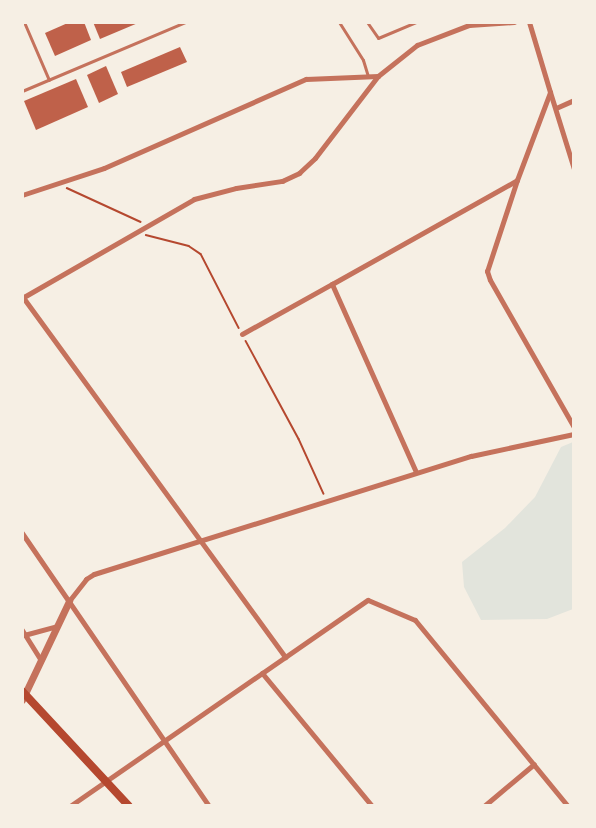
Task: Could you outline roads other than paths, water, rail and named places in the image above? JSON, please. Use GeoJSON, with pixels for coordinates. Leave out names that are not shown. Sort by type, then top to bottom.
{"type":"FeatureCollection","features":[{"type":"Feature","properties":{"kind":"main road"},"geometry":{"type":"LineString","coordinates":[[23,695],[129,806]]}},
{"type":"Feature","properties":{"kind":"street"},"geometry":{"type":"LineString","coordinates":[[285,657],[23,297],[194,199],[282,181],[299,173],[315,158],[378,76],[417,45],[469,25],[514,22]]}},
{"type":"Feature","properties":{"kind":"street"},"geometry":{"type":"LineString","coordinates":[[529,22],[573,169]]}},
{"type":"Feature","properties":{"kind":"street"},"geometry":{"type":"LineString","coordinates":[[22,195],[104,168],[306,79],[378,76]]}},
{"type":"Feature","properties":{"kind":"street"},"geometry":{"type":"LineString","coordinates":[[550,92],[517,180],[487,271],[573,427]]}},
{"type":"Feature","properties":{"kind":"street"},"geometry":{"type":"LineString","coordinates":[[556,108],[573,100]]}},
{"type":"Feature","properties":{"kind":"street"},"geometry":{"type":"LineString","coordinates":[[242,334],[517,180]]}},
{"type":"Feature","properties":{"kind":"street"},"geometry":{"type":"LineString","coordinates":[[332,284],[416,472]]}},
{"type":"Feature","properties":{"kind":"street"},"geometry":{"type":"LineString","coordinates":[[23,695],[69,601],[86,579],[94,574],[416,472],[471,456],[573,434]]}},
{"type":"Feature","properties":{"kind":"street"},"geometry":{"type":"LineString","coordinates":[[22,533],[209,806]]}},
{"type":"Feature","properties":{"kind":"street"},"geometry":{"type":"LineString","coordinates":[[70,806],[368,600],[415,620],[568,806]]}},
{"type":"Feature","properties":{"kind":"street"},"geometry":{"type":"LineString","coordinates":[[41,661],[23,633],[57,626]]}},
{"type":"Feature","properties":{"kind":"street"},"geometry":{"type":"LineString","coordinates":[[262,674],[372,806]]}},
{"type":"Feature","properties":{"kind":"street"},"geometry":{"type":"LineString","coordinates":[[483,806],[534,764]]}},
{"type":"Feature","properties":{"kind":"lane"},"geometry":{"type":"LineString","coordinates":[[24,22],[49,80]]}},
{"type":"Feature","properties":{"kind":"lane"},"geometry":{"type":"LineString","coordinates":[[22,91],[185,22]]}},
{"type":"Feature","properties":{"kind":"lane"},"geometry":{"type":"LineString","coordinates":[[339,22],[363,60],[368,77]]}},
{"type":"Feature","properties":{"kind":"lane"},"geometry":{"type":"LineString","coordinates":[[368,22],[378,38],[416,22]]}}]}
